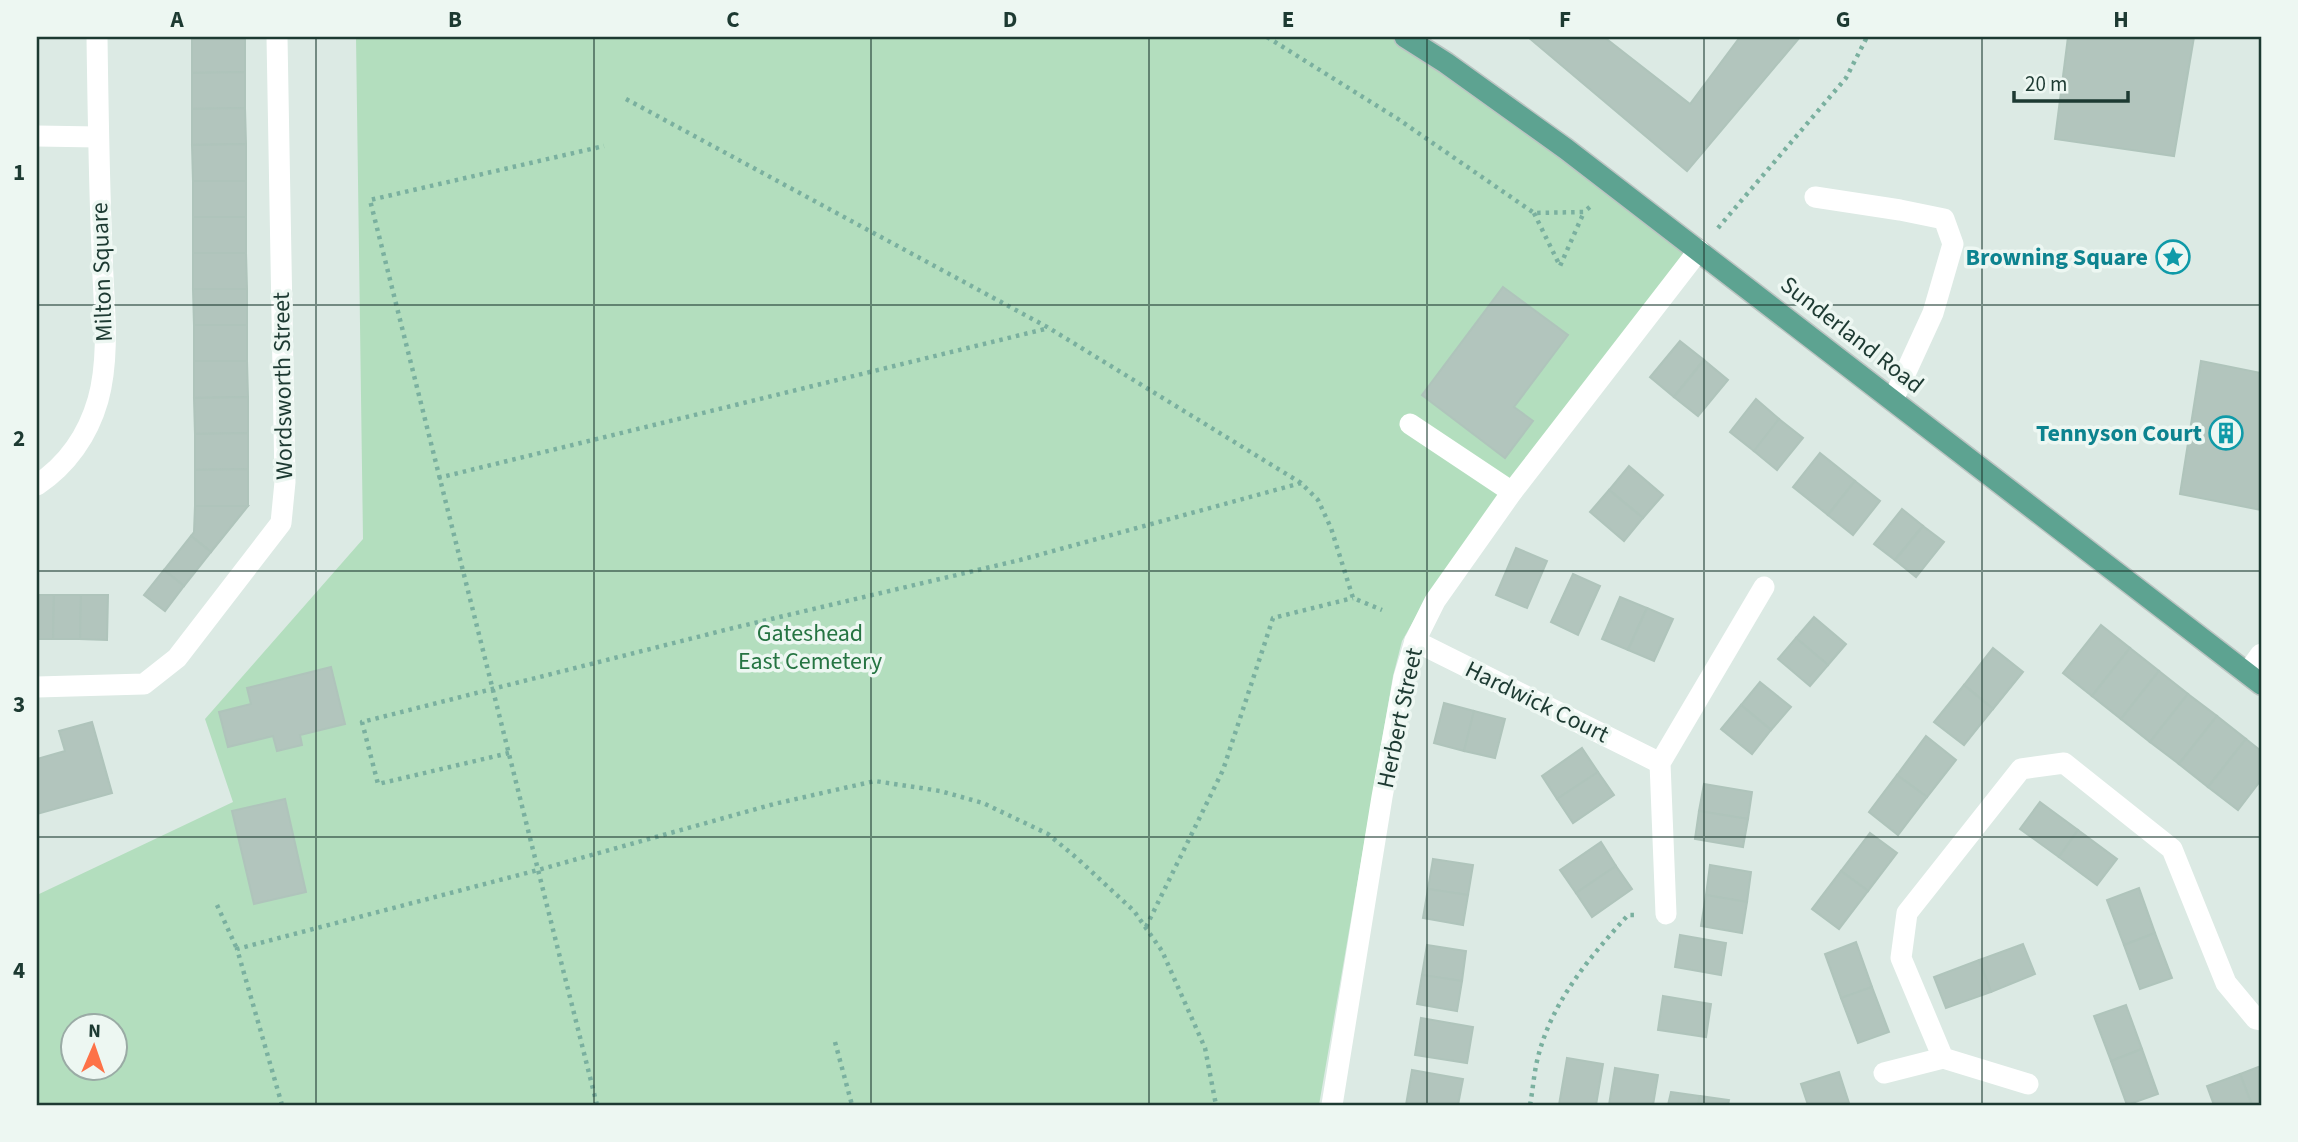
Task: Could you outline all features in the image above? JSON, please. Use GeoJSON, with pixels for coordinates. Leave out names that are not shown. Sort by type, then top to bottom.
{"type":"FeatureCollection","features":[{"type":"Feature","properties":{"kind":"main road","name":"Sunderland Road"},"geometry":{"type":"LineString","coordinates":[[1405,37],[1446,62],[1566,149],[2254,678]]}},
{"type":"Feature","properties":{"kind":"street","name":"Milton Square"},"geometry":{"type":"LineString","coordinates":[[37,485],[54,474],[81,441],[98,400],[105,358],[97,37]]}},
{"type":"Feature","properties":{"kind":"street","name":"Wordsworth Street"},"geometry":{"type":"LineString","coordinates":[[37,687],[144,684],[177,658],[281,523],[285,482],[277,37]]}},
{"type":"Feature","properties":{"kind":"street"},"geometry":{"type":"LineString","coordinates":[[37,136],[98,137]]}},
{"type":"Feature","properties":{"kind":"street"},"geometry":{"type":"LineString","coordinates":[[1815,197],[1944,219],[1952,244],[1933,313],[1893,400]]}},
{"type":"Feature","properties":{"kind":"street","name":"Herbert Street"},"geometry":{"type":"LineString","coordinates":[[1332,1105],[1382,797],[1404,677],[1415,641],[1436,601],[1512,492],[1699,250]]}},
{"type":"Feature","properties":{"kind":"street"},"geometry":{"type":"LineString","coordinates":[[1410,424],[1512,492]]}},
{"type":"Feature","properties":{"kind":"street"},"geometry":{"type":"LineString","coordinates":[[1666,914],[1660,762],[1764,587]]}},
{"type":"Feature","properties":{"kind":"street","name":"Hardwick Court"},"geometry":{"type":"LineString","coordinates":[[1415,641],[1660,762]]}},
{"type":"Feature","properties":{"kind":"street"},"geometry":{"type":"LineString","coordinates":[[2254,678],[2261,654]]}},
{"type":"Feature","properties":{"kind":"street"},"geometry":{"type":"LineString","coordinates":[[1943,1058],[1901,958],[1907,913],[2021,769],[2064,763],[2172,849],[2226,983],[2256,1019],[2261,1020]]}},
{"type":"Feature","properties":{"kind":"street"},"geometry":{"type":"LineString","coordinates":[[1884,1073],[1943,1058],[2028,1084]]}},
{"type":"Feature","properties":{"kind":"path"},"geometry":{"type":"LineString","coordinates":[[1267,37],[1398,120],[1534,213],[1560,267],[1584,212],[1591,206]]}},
{"type":"Feature","properties":{"kind":"path"},"geometry":{"type":"LineString","coordinates":[[1699,250],[1846,78],[1867,37]]}},
{"type":"Feature","properties":{"kind":"path"},"geometry":{"type":"LineString","coordinates":[[626,99],[1049,328],[1301,483],[1318,500],[1331,528],[1353,598]]}},
{"type":"Feature","properties":{"kind":"path"},"geometry":{"type":"LineString","coordinates":[[597,1105],[370,200],[604,146]]}},
{"type":"Feature","properties":{"kind":"path"},"geometry":{"type":"LineString","coordinates":[[1534,213],[1584,212]]}},
{"type":"Feature","properties":{"kind":"path"},"geometry":{"type":"LineString","coordinates":[[438,478],[1049,328]]}},
{"type":"Feature","properties":{"kind":"path"},"geometry":{"type":"LineString","coordinates":[[509,753],[378,784],[362,722],[729,629],[1020,560],[1301,483]]}},
{"type":"Feature","properties":{"kind":"path"},"geometry":{"type":"LineString","coordinates":[[1146,928],[1223,770],[1273,618],[1353,598],[1382,610]]}},
{"type":"Feature","properties":{"kind":"path"},"geometry":{"type":"LineString","coordinates":[[237,949],[538,870],[774,804],[875,781],[940,791],[983,803],[1048,834],[1134,911],[1162,951],[1205,1048],[1216,1105]]}},
{"type":"Feature","properties":{"kind":"path"},"geometry":{"type":"LineString","coordinates":[[217,905],[237,949],[282,1105]]}},
{"type":"Feature","properties":{"kind":"path"},"geometry":{"type":"LineString","coordinates":[[1530,1105],[1538,1056],[1554,1011],[1590,957],[1628,915],[1666,914]]}},
{"type":"Feature","properties":{"kind":"path"},"geometry":{"type":"LineString","coordinates":[[835,1042],[852,1105]]}},
{"type":"Feature","properties":{"kind":"green space","name":"Gateshead East Cemetery"},"geometry":{"type":"Polygon","coordinates":[[[356,37],[1394,37],[1440,65],[1687,253],[1426,599],[1402,641],[1393,676],[1319,1105],[37,1105],[37,895],[233,802],[205,719],[363,539],[356,37]]]}},
{"type":"Feature","properties":{"kind":"building"},"geometry":{"type":"Polygon","coordinates":[[[192,37],[245,37],[245,72],[192,73],[192,37]]]}},
{"type":"Feature","properties":{"kind":"building"},"geometry":{"type":"Polygon","coordinates":[[[1528,37],[1604,37],[1690,104],[1740,37],[1800,37],[1687,171],[1528,37]]]}},
{"type":"Feature","properties":{"kind":"building"},"geometry":{"type":"Polygon","coordinates":[[[2068,37],[2194,37],[2174,156],[2055,139],[2068,37]]]}},
{"type":"Feature","properties":{"kind":"building"},"geometry":{"type":"Polygon","coordinates":[[[245,72],[245,108],[192,109],[192,73],[245,72]]]}},
{"type":"Feature","properties":{"kind":"building"},"geometry":{"type":"Polygon","coordinates":[[[245,108],[246,144],[192,145],[192,109],[245,108]]]}},
{"type":"Feature","properties":{"kind":"building"},"geometry":{"type":"Polygon","coordinates":[[[246,144],[246,181],[193,181],[192,145],[246,144]]]}},
{"type":"Feature","properties":{"kind":"building"},"geometry":{"type":"Polygon","coordinates":[[[193,181],[246,181],[246,217],[193,217],[193,181]]]}},
{"type":"Feature","properties":{"kind":"building"},"geometry":{"type":"Polygon","coordinates":[[[193,217],[246,217],[246,253],[193,253],[193,217]]]}},
{"type":"Feature","properties":{"kind":"building"},"geometry":{"type":"Polygon","coordinates":[[[193,253],[246,253],[247,289],[193,289],[193,253]]]}},
{"type":"Feature","properties":{"kind":"building"},"geometry":{"type":"Polygon","coordinates":[[[1503,287],[1568,335],[1514,407],[1533,421],[1505,458],[1422,395],[1503,287]]]}},
{"type":"Feature","properties":{"kind":"building"},"geometry":{"type":"Polygon","coordinates":[[[193,289],[247,289],[247,325],[194,325],[193,289]]]}},
{"type":"Feature","properties":{"kind":"building"},"geometry":{"type":"Polygon","coordinates":[[[194,325],[247,325],[247,361],[194,361],[194,325]]]}},
{"type":"Feature","properties":{"kind":"building"},"geometry":{"type":"Polygon","coordinates":[[[1680,341],[1704,360],[1674,397],[1650,377],[1680,341]]]}},
{"type":"Feature","properties":{"kind":"building"},"geometry":{"type":"Polygon","coordinates":[[[1704,360],[1728,380],[1698,416],[1674,397],[1704,360]]]}},
{"type":"Feature","properties":{"kind":"building"},"geometry":{"type":"Polygon","coordinates":[[[194,361],[247,361],[248,397],[194,398],[194,361]]]}},
{"type":"Feature","properties":{"kind":"building","name":"Tennyson Court"},"geometry":{"type":"Polygon","coordinates":[[[2201,361],[2261,373],[2261,510],[2180,494],[2201,361]]]}},
{"type":"Feature","properties":{"kind":"building"},"geometry":{"type":"Polygon","coordinates":[[[248,397],[248,433],[195,434],[194,398],[248,397]]]}},
{"type":"Feature","properties":{"kind":"building"},"geometry":{"type":"Polygon","coordinates":[[[1756,399],[1779,419],[1754,451],[1730,432],[1756,399]]]}},
{"type":"Feature","properties":{"kind":"building"},"geometry":{"type":"Polygon","coordinates":[[[1779,419],[1803,438],[1777,470],[1754,451],[1779,419]]]}},
{"type":"Feature","properties":{"kind":"building"},"geometry":{"type":"Polygon","coordinates":[[[248,433],[248,469],[195,470],[195,434],[248,433]]]}},
{"type":"Feature","properties":{"kind":"building"},"geometry":{"type":"Polygon","coordinates":[[[1820,453],[1855,481],[1828,515],[1793,487],[1820,453]]]}},
{"type":"Feature","properties":{"kind":"building"},"geometry":{"type":"Polygon","coordinates":[[[1629,466],[1663,495],[1643,518],[1609,490],[1629,466]]]}},
{"type":"Feature","properties":{"kind":"building"},"geometry":{"type":"Polygon","coordinates":[[[248,469],[248,506],[195,506],[195,470],[248,469]]]}},
{"type":"Feature","properties":{"kind":"building"},"geometry":{"type":"Polygon","coordinates":[[[1855,481],[1880,501],[1853,535],[1828,515],[1855,481]]]}},
{"type":"Feature","properties":{"kind":"building"},"geometry":{"type":"Polygon","coordinates":[[[1609,490],[1643,518],[1624,541],[1590,512],[1609,490]]]}},
{"type":"Feature","properties":{"kind":"building"},"geometry":{"type":"Polygon","coordinates":[[[195,506],[248,506],[211,552],[191,536],[194,532],[195,506]]]}},
{"type":"Feature","properties":{"kind":"building"},"geometry":{"type":"Polygon","coordinates":[[[1902,509],[1923,526],[1895,560],[1874,544],[1902,509]]]}},
{"type":"Feature","properties":{"kind":"building"},"geometry":{"type":"Polygon","coordinates":[[[1923,526],[1944,542],[1916,577],[1895,560],[1923,526]]]}},
{"type":"Feature","properties":{"kind":"building"},"geometry":{"type":"Polygon","coordinates":[[[191,536],[211,552],[184,586],[164,570],[191,536]]]}},
{"type":"Feature","properties":{"kind":"building"},"geometry":{"type":"Polygon","coordinates":[[[1516,548],[1547,561],[1527,608],[1496,595],[1516,548]]]}},
{"type":"Feature","properties":{"kind":"building"},"geometry":{"type":"Polygon","coordinates":[[[164,570],[184,586],[165,611],[144,595],[164,570]]]}},
{"type":"Feature","properties":{"kind":"building"},"geometry":{"type":"Polygon","coordinates":[[[1573,574],[1600,586],[1578,635],[1551,622],[1573,574]]]}},
{"type":"Feature","properties":{"kind":"building"},"geometry":{"type":"Polygon","coordinates":[[[37,595],[54,595],[53,639],[37,639],[37,595]]]}},
{"type":"Feature","properties":{"kind":"building"},"geometry":{"type":"Polygon","coordinates":[[[54,595],[81,595],[80,639],[53,639],[54,595]]]}},
{"type":"Feature","properties":{"kind":"building"},"geometry":{"type":"Polygon","coordinates":[[[81,595],[108,595],[107,640],[80,639],[81,595]]]}},
{"type":"Feature","properties":{"kind":"building"},"geometry":{"type":"Polygon","coordinates":[[[1620,597],[1647,608],[1628,650],[1602,639],[1620,597]]]}},
{"type":"Feature","properties":{"kind":"building"},"geometry":{"type":"Polygon","coordinates":[[[1647,608],[1673,619],[1654,661],[1628,650],[1647,608]]]}},
{"type":"Feature","properties":{"kind":"building"},"geometry":{"type":"Polygon","coordinates":[[[1814,617],[1846,644],[1828,665],[1796,638],[1814,617]]]}},
{"type":"Feature","properties":{"kind":"building"},"geometry":{"type":"Polygon","coordinates":[[[2101,625],[2130,648],[2092,696],[2063,673],[2101,625]]]}},
{"type":"Feature","properties":{"kind":"building"},"geometry":{"type":"Polygon","coordinates":[[[1796,638],[1828,665],[1810,686],[1778,659],[1796,638]]]}},
{"type":"Feature","properties":{"kind":"building"},"geometry":{"type":"Polygon","coordinates":[[[1993,648],[2023,672],[1993,709],[1964,685],[1993,648]]]}},
{"type":"Feature","properties":{"kind":"building"},"geometry":{"type":"Polygon","coordinates":[[[2130,648],[2159,671],[2121,719],[2092,696],[2130,648]]]}},
{"type":"Feature","properties":{"kind":"building"},"geometry":{"type":"Polygon","coordinates":[[[331,667],[345,724],[300,735],[302,745],[277,751],[273,736],[228,747],[219,712],[251,704],[247,688],[331,667]]]}},
{"type":"Feature","properties":{"kind":"building"},"geometry":{"type":"Polygon","coordinates":[[[2159,671],[2188,694],[2150,742],[2121,719],[2159,671]]]}},
{"type":"Feature","properties":{"kind":"building"},"geometry":{"type":"Polygon","coordinates":[[[1760,682],[1791,707],[1771,730],[1741,705],[1760,682]]]}},
{"type":"Feature","properties":{"kind":"building"},"geometry":{"type":"Polygon","coordinates":[[[1964,685],[1993,709],[1964,745],[1934,722],[1964,685]]]}},
{"type":"Feature","properties":{"kind":"building"},"geometry":{"type":"Polygon","coordinates":[[[2188,694],[2217,716],[2179,764],[2150,742],[2188,694]]]}},
{"type":"Feature","properties":{"kind":"building"},"geometry":{"type":"Polygon","coordinates":[[[1444,703],[1474,711],[1464,751],[1434,743],[1444,703]]]}},
{"type":"Feature","properties":{"kind":"building"},"geometry":{"type":"Polygon","coordinates":[[[1741,705],[1771,730],[1752,754],[1721,729],[1741,705]]]}},
{"type":"Feature","properties":{"kind":"building"},"geometry":{"type":"Polygon","coordinates":[[[1474,711],[1505,719],[1495,758],[1464,751],[1474,711]]]}},
{"type":"Feature","properties":{"kind":"building"},"geometry":{"type":"Polygon","coordinates":[[[2217,716],[2246,739],[2208,787],[2179,764],[2217,716]]]}},
{"type":"Feature","properties":{"kind":"building"},"geometry":{"type":"Polygon","coordinates":[[[92,722],[112,793],[37,814],[37,759],[65,751],[59,731],[92,722]]]}},
{"type":"Feature","properties":{"kind":"building"},"geometry":{"type":"Polygon","coordinates":[[[1926,736],[1956,760],[1927,797],[1897,775],[1926,736]]]}},
{"type":"Feature","properties":{"kind":"building"},"geometry":{"type":"Polygon","coordinates":[[[2246,739],[2261,751],[2261,780],[2238,810],[2208,787],[2246,739]]]}},
{"type":"Feature","properties":{"kind":"building"},"geometry":{"type":"Polygon","coordinates":[[[1582,748],[1598,772],[1557,799],[1542,776],[1582,748]]]}},
{"type":"Feature","properties":{"kind":"building"},"geometry":{"type":"Polygon","coordinates":[[[1598,772],[1614,795],[1573,823],[1557,799],[1598,772]]]}},
{"type":"Feature","properties":{"kind":"building"},"geometry":{"type":"Polygon","coordinates":[[[1897,775],[1927,797],[1898,835],[1869,812],[1897,775]]]}},
{"type":"Feature","properties":{"kind":"building"},"geometry":{"type":"Polygon","coordinates":[[[1704,784],[1752,792],[1748,819],[1699,811],[1704,784]]]}},
{"type":"Feature","properties":{"kind":"building"},"geometry":{"type":"Polygon","coordinates":[[[285,799],[306,892],[254,904],[232,811],[285,799]]]}},
{"type":"Feature","properties":{"kind":"building"},"geometry":{"type":"Polygon","coordinates":[[[2040,802],[2078,830],[2059,857],[2020,829],[2040,802]]]}},
{"type":"Feature","properties":{"kind":"building"},"geometry":{"type":"Polygon","coordinates":[[[1699,811],[1748,819],[1743,847],[1695,839],[1699,811]]]}},
{"type":"Feature","properties":{"kind":"building"},"geometry":{"type":"Polygon","coordinates":[[[2078,830],[2117,859],[2097,885],[2059,857],[2078,830]]]}},
{"type":"Feature","properties":{"kind":"building"},"geometry":{"type":"Polygon","coordinates":[[[1870,833],[1897,853],[1868,891],[1841,871],[1870,833]]]}},
{"type":"Feature","properties":{"kind":"building"},"geometry":{"type":"Polygon","coordinates":[[[1601,842],[1616,866],[1576,893],[1560,870],[1601,842]]]}},
{"type":"Feature","properties":{"kind":"building"},"geometry":{"type":"Polygon","coordinates":[[[1433,859],[1473,865],[1468,895],[1428,889],[1433,859]]]}},
{"type":"Feature","properties":{"kind":"building"},"geometry":{"type":"Polygon","coordinates":[[[1710,865],[1751,872],[1747,902],[1706,895],[1710,865]]]}},
{"type":"Feature","properties":{"kind":"building"},"geometry":{"type":"Polygon","coordinates":[[[1616,866],[1632,889],[1592,917],[1576,893],[1616,866]]]}},
{"type":"Feature","properties":{"kind":"building"},"geometry":{"type":"Polygon","coordinates":[[[1841,871],[1868,891],[1839,929],[1812,909],[1841,871]]]}},
{"type":"Feature","properties":{"kind":"building"},"geometry":{"type":"Polygon","coordinates":[[[2139,888],[2155,933],[2124,945],[2107,900],[2139,888]]]}},
{"type":"Feature","properties":{"kind":"building"},"geometry":{"type":"Polygon","coordinates":[[[1428,889],[1468,895],[1463,925],[1423,918],[1428,889]]]}},
{"type":"Feature","properties":{"kind":"building"},"geometry":{"type":"Polygon","coordinates":[[[1706,895],[1747,902],[1742,933],[1701,926],[1706,895]]]}},
{"type":"Feature","properties":{"kind":"building"},"geometry":{"type":"Polygon","coordinates":[[[2155,933],[2172,978],[2140,989],[2124,945],[2155,933]]]}},
{"type":"Feature","properties":{"kind":"building"},"geometry":{"type":"Polygon","coordinates":[[[1680,935],[1726,943],[1721,975],[1675,967],[1680,935]]]}},
{"type":"Feature","properties":{"kind":"building"},"geometry":{"type":"Polygon","coordinates":[[[1856,942],[1872,987],[1841,998],[1825,954],[1856,942]]]}},
{"type":"Feature","properties":{"kind":"building"},"geometry":{"type":"Polygon","coordinates":[[[2023,944],[2035,974],[1991,992],[1979,960],[2023,944]]]}},
{"type":"Feature","properties":{"kind":"building"},"geometry":{"type":"Polygon","coordinates":[[[1427,945],[1466,951],[1462,981],[1422,975],[1427,945]]]}},
{"type":"Feature","properties":{"kind":"building"},"geometry":{"type":"Polygon","coordinates":[[[1979,960],[1991,992],[1946,1008],[1934,977],[1979,960]]]}},
{"type":"Feature","properties":{"kind":"building"},"geometry":{"type":"Polygon","coordinates":[[[1422,975],[1462,981],[1457,1011],[1417,1004],[1422,975]]]}},
{"type":"Feature","properties":{"kind":"building"},"geometry":{"type":"Polygon","coordinates":[[[1872,987],[1889,1032],[1858,1043],[1841,998],[1872,987]]]}},
{"type":"Feature","properties":{"kind":"building"},"geometry":{"type":"Polygon","coordinates":[[[1663,996],[1711,1004],[1706,1037],[1658,1030],[1663,996]]]}},
{"type":"Feature","properties":{"kind":"building"},"geometry":{"type":"Polygon","coordinates":[[[2126,1005],[2142,1049],[2111,1061],[2094,1016],[2126,1005]]]}},
{"type":"Feature","properties":{"kind":"building"},"geometry":{"type":"Polygon","coordinates":[[[1421,1018],[1473,1027],[1467,1063],[1415,1055],[1421,1018]]]}},
{"type":"Feature","properties":{"kind":"building"},"geometry":{"type":"Polygon","coordinates":[[[2142,1049],[2158,1094],[2127,1105],[2111,1061],[2142,1049]]]}},
{"type":"Feature","properties":{"kind":"building"},"geometry":{"type":"Polygon","coordinates":[[[1567,1058],[1603,1064],[1596,1105],[1559,1105],[1567,1058]]]}},
{"type":"Feature","properties":{"kind":"building"},"geometry":{"type":"Polygon","coordinates":[[[2261,1066],[2261,1105],[2252,1105],[2240,1074],[2261,1066]]]}},
{"type":"Feature","properties":{"kind":"building"},"geometry":{"type":"Polygon","coordinates":[[[1615,1068],[1658,1075],[1653,1105],[1609,1105],[1615,1068]]]}},
{"type":"Feature","properties":{"kind":"building"},"geometry":{"type":"Polygon","coordinates":[[[1412,1070],[1463,1079],[1458,1105],[1406,1105],[1412,1070]]]}},
{"type":"Feature","properties":{"kind":"building"},"geometry":{"type":"Polygon","coordinates":[[[1839,1072],[1849,1103],[1808,1105],[1801,1084],[1839,1072]]]}},
{"type":"Feature","properties":{"kind":"building"},"geometry":{"type":"Polygon","coordinates":[[[2240,1074],[2252,1105],[2214,1105],[2207,1086],[2240,1074]]]}},
{"type":"Feature","properties":{"kind":"building"},"geometry":{"type":"Polygon","coordinates":[[[1671,1092],[1700,1096],[1698,1105],[1668,1105],[1671,1092]]]}},
{"type":"Feature","properties":{"kind":"building"},"geometry":{"type":"Polygon","coordinates":[[[1700,1096],[1729,1100],[1728,1105],[1698,1105],[1700,1096]]]}},
{"type":"Feature","properties":{"kind":"place","name":"Browning Square"},"geometry":{"type":"Point","coordinates":[2173,257]}},
{"type":"Feature","properties":{"kind":"place","name":"Tennyson Court"},"geometry":{"type":"Point","coordinates":[2226,433]}}]}
